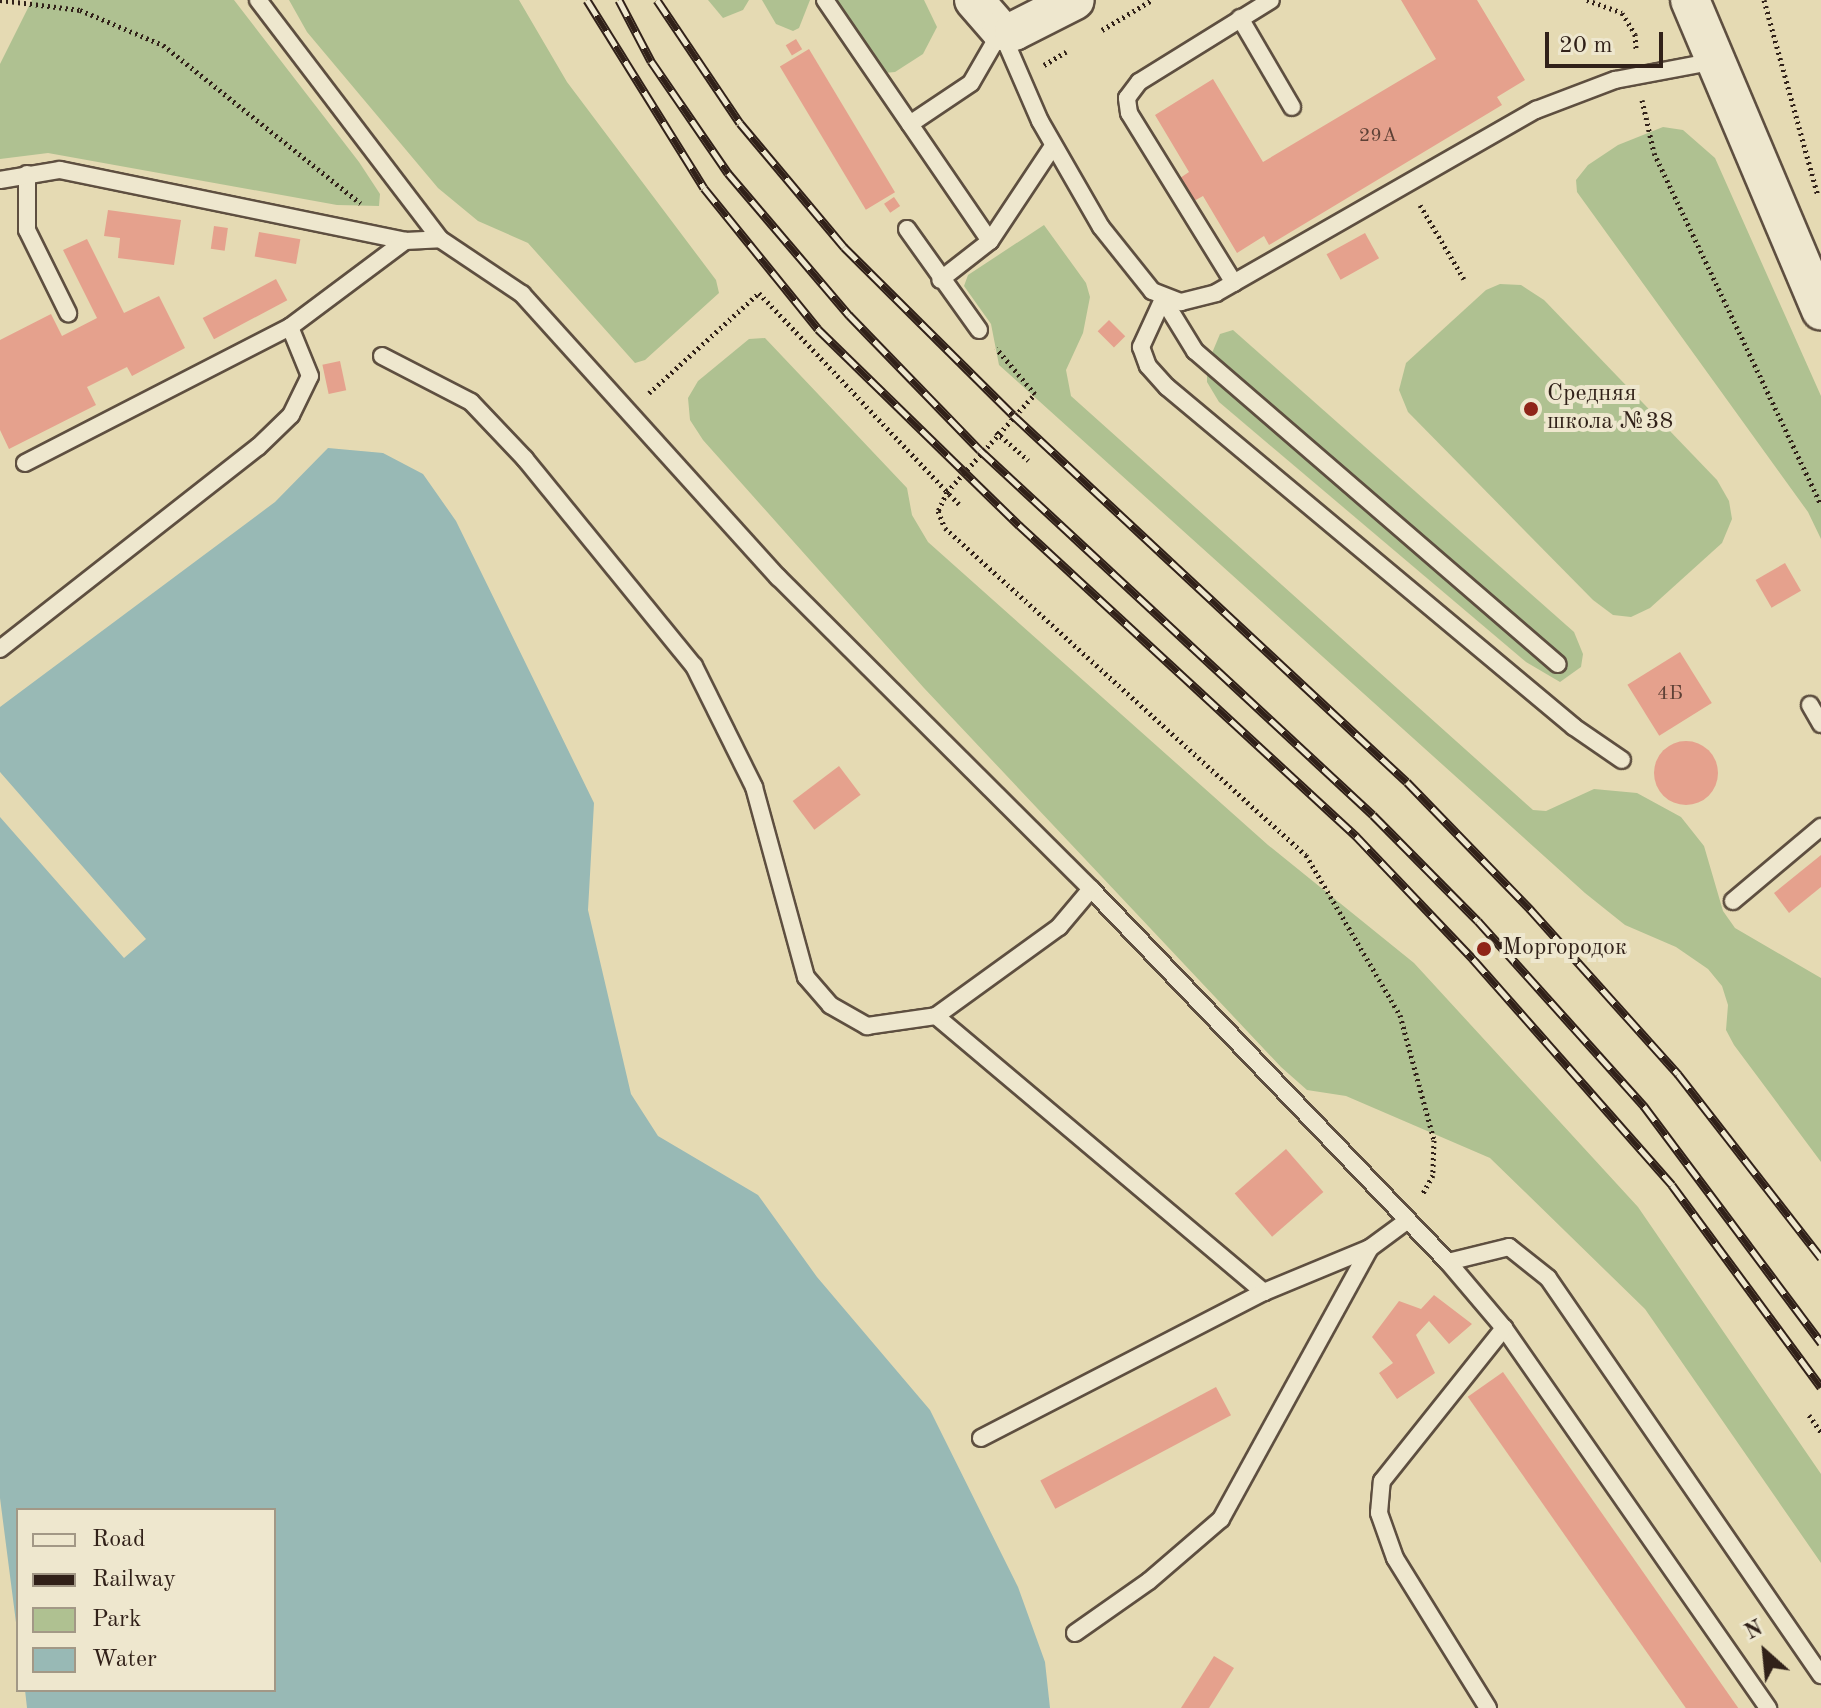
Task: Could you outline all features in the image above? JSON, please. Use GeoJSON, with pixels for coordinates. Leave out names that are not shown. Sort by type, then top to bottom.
{"type":"FeatureCollection","features":[{"type":"Feature","properties":{"kind":"street"},"geometry":{"type":"LineString","coordinates":[[974,0],[1001,31],[1014,31],[1075,0]]}},
{"type":"Feature","properties":{"kind":"street"},"geometry":{"type":"LineString","coordinates":[[1690,0],[1821,310]]}},
{"type":"Feature","properties":{"kind":"lane"},"geometry":{"type":"LineString","coordinates":[[258,0],[440,239],[522,294],[778,577],[1091,889],[1448,1262],[1504,1328],[1768,1708]]}},
{"type":"Feature","properties":{"kind":"lane"},"geometry":{"type":"LineString","coordinates":[[825,0],[990,241]]}},
{"type":"Feature","properties":{"kind":"lane"},"geometry":{"type":"LineString","coordinates":[[1234,283],[1129,113],[1127,98],[1139,82],[1271,0]]}},
{"type":"Feature","properties":{"kind":"lane"},"geometry":{"type":"LineString","coordinates":[[1240,18],[1292,107]]}},
{"type":"Feature","properties":{"kind":"lane"},"geometry":{"type":"LineString","coordinates":[[910,124],[971,83],[1001,31]]}},
{"type":"Feature","properties":{"kind":"lane"},"geometry":{"type":"LineString","coordinates":[[1001,31],[1053,146],[1101,227],[1137,276],[1163,299],[1195,351],[1557,664]]}},
{"type":"Feature","properties":{"kind":"lane"},"geometry":{"type":"LineString","coordinates":[[1163,299],[1192,302],[1234,283],[1536,110],[1615,80],[1718,61]]}},
{"type":"Feature","properties":{"kind":"lane"},"geometry":{"type":"LineString","coordinates":[[940,280],[990,241],[1053,146]]}},
{"type":"Feature","properties":{"kind":"lane"},"geometry":{"type":"LineString","coordinates":[[0,180],[60,170],[405,241],[440,239]]}},
{"type":"Feature","properties":{"kind":"lane"},"geometry":{"type":"LineString","coordinates":[[27,174],[27,230],[68,313]]}},
{"type":"Feature","properties":{"kind":"lane"},"geometry":{"type":"LineString","coordinates":[[907,229],[940,280],[979,330]]}},
{"type":"Feature","properties":{"kind":"lane"},"geometry":{"type":"LineString","coordinates":[[25,463],[290,327],[405,241]]}},
{"type":"Feature","properties":{"kind":"lane"},"geometry":{"type":"LineString","coordinates":[[1163,299],[1141,347],[1148,366],[1167,387],[1574,727],[1622,760]]}},
{"type":"Feature","properties":{"kind":"lane"},"geometry":{"type":"LineString","coordinates":[[0,649],[258,447],[291,415],[310,376],[290,327]]}},
{"type":"Feature","properties":{"kind":"lane"},"geometry":{"type":"LineString","coordinates":[[382,356],[471,402],[535,471],[694,666],[754,787],[806,977],[830,1005],[867,1026],[936,1016],[1059,927],[1091,889]]}},
{"type":"Feature","properties":{"kind":"lane"},"geometry":{"type":"LineString","coordinates":[[1810,705],[1821,724]]}},
{"type":"Feature","properties":{"kind":"lane"},"geometry":{"type":"LineString","coordinates":[[1733,901],[1821,827]]}},
{"type":"Feature","properties":{"kind":"lane"},"geometry":{"type":"LineString","coordinates":[[936,1016],[1264,1292]]}},
{"type":"Feature","properties":{"kind":"lane"},"geometry":{"type":"LineString","coordinates":[[981,1438],[1264,1292],[1370,1248],[1408,1220]]}},
{"type":"Feature","properties":{"kind":"lane"},"geometry":{"type":"LineString","coordinates":[[1448,1262],[1472,1252],[1509,1247],[1548,1278],[1821,1675]]}},
{"type":"Feature","properties":{"kind":"lane"},"geometry":{"type":"LineString","coordinates":[[1075,1633],[1149,1581],[1221,1519],[1370,1248]]}},
{"type":"Feature","properties":{"kind":"lane"},"geometry":{"type":"LineString","coordinates":[[1488,1708],[1395,1558],[1379,1513],[1382,1481],[1504,1328]]}},
{"type":"Feature","properties":{"kind":"path"},"geometry":{"type":"LineString","coordinates":[[0,0],[80,10],[163,45],[214,81],[405,241]]}},
{"type":"Feature","properties":{"kind":"path"},"geometry":{"type":"LineString","coordinates":[[1764,0],[1821,206]]}},
{"type":"Feature","properties":{"kind":"path"},"geometry":{"type":"LineString","coordinates":[[1654,153],[1821,504]]}},
{"type":"Feature","properties":{"kind":"path"},"geometry":{"type":"LineString","coordinates":[[1407,184],[1464,279]]}},
{"type":"Feature","properties":{"kind":"path"},"geometry":{"type":"LineString","coordinates":[[654,389],[759,293],[959,504]]}},
{"type":"Feature","properties":{"kind":"path"},"geometry":{"type":"LineString","coordinates":[[979,330],[1035,394],[996,432],[947,492],[938,511],[945,528],[1306,855],[1400,1015],[1434,1140],[1433,1175],[1408,1220]]}},
{"type":"Feature","properties":{"kind":"path"},"geometry":{"type":"LineString","coordinates":[[996,432],[1028,460]]}},
{"type":"Feature","properties":{"kind":"path"},"geometry":{"type":"LineString","coordinates":[[1809,1415],[1821,1432]]}},
{"type":"Feature","properties":{"kind":"green space"},"geometry":{"type":"Polygon","coordinates":[[[32,0],[234,0],[359,162],[380,194],[379,206],[337,205],[48,153],[0,159],[0,64],[32,0]]]}},
{"type":"Feature","properties":{"kind":"green space"},"geometry":{"type":"Polygon","coordinates":[[[289,0],[519,0],[567,82],[716,280],[719,293],[645,360],[635,363],[528,243],[478,221],[438,188],[307,32],[289,0]]]}},
{"type":"Feature","properties":{"kind":"green space"},"geometry":{"type":"Polygon","coordinates":[[[708,0],[749,0],[743,10],[723,18],[708,0]]]}},
{"type":"Feature","properties":{"kind":"green space"},"geometry":{"type":"Polygon","coordinates":[[[762,0],[810,0],[799,28],[793,31],[776,24],[762,0]]]}},
{"type":"Feature","properties":{"kind":"green space"},"geometry":{"type":"Polygon","coordinates":[[[831,0],[924,0],[937,27],[923,54],[895,72],[884,73],[831,0]]]}},
{"type":"Feature","properties":{"kind":"green space"},"geometry":{"type":"Polygon","coordinates":[[[1663,127],[1683,130],[1715,158],[1821,396],[1821,539],[1808,512],[1577,192],[1576,180],[1588,165],[1618,145],[1663,127]]]}},
{"type":"Feature","properties":{"kind":"green space"},"geometry":{"type":"Polygon","coordinates":[[[1044,225],[1086,283],[1090,297],[1083,333],[1066,370],[1071,396],[1533,810],[1546,811],[1594,789],[1637,793],[1681,817],[1704,846],[1723,911],[1735,928],[1821,978],[1821,1162],[1734,1045],[1726,1030],[1728,1005],[1722,986],[1708,969],[1676,947],[1625,925],[1585,893],[999,365],[991,324],[964,286],[968,275],[1044,225]]]}},
{"type":"Feature","properties":{"kind":"green space"},"geometry":{"type":"Polygon","coordinates":[[[1500,284],[1521,285],[1544,300],[1717,480],[1729,501],[1732,519],[1722,543],[1650,608],[1631,617],[1613,615],[1593,600],[1408,412],[1399,390],[1406,363],[1486,290],[1500,284]]]}},
{"type":"Feature","properties":{"kind":"green space"},"geometry":{"type":"Polygon","coordinates":[[[1233,330],[1574,632],[1583,654],[1581,667],[1560,682],[1526,662],[1219,402],[1207,382],[1207,365],[1220,334],[1233,330]]]}},
{"type":"Feature","properties":{"kind":"green space"},"geometry":{"type":"Polygon","coordinates":[[[765,338],[907,488],[912,515],[928,542],[1268,845],[1414,963],[1638,1207],[1821,1474],[1821,1563],[1645,1309],[1490,1158],[1346,1096],[1307,1090],[1281,1067],[924,688],[703,440],[690,420],[688,398],[698,381],[749,339],[765,338]]]}},
{"type":"Feature","properties":{"kind":"water"},"geometry":{"type":"Polygon","coordinates":[[[328,448],[383,453],[423,474],[456,521],[594,803],[588,910],[631,1094],[658,1136],[758,1195],[817,1277],[930,1410],[1018,1587],[1045,1662],[1050,1708],[27,1708],[25,1692],[276,1692],[276,1508],[16,1508],[16,1622],[0,1498],[0,817],[124,958],[146,939],[0,772],[0,707],[275,502],[328,448]]]}},
{"type":"Feature","properties":{"kind":"building"},"geometry":{"type":"Polygon","coordinates":[[[1401,0],[1477,0],[1525,80],[1497,97],[1502,105],[1269,245],[1264,236],[1237,253],[1203,196],[1194,201],[1180,178],[1189,172],[1155,115],[1213,79],[1263,162],[1436,59],[1401,0]]]}},
{"type":"Feature","properties":{"kind":"building"},"geometry":{"type":"Polygon","coordinates":[[[796,39],[802,49],[792,55],[786,45],[796,39]]]}},
{"type":"Feature","properties":{"kind":"building"},"geometry":{"type":"Polygon","coordinates":[[[809,49],[895,192],[866,210],[780,67],[809,49]]]}},
{"type":"Feature","properties":{"kind":"building"},"geometry":{"type":"Polygon","coordinates":[[[894,197],[900,206],[890,213],[884,204],[894,197]]]}},
{"type":"Feature","properties":{"kind":"building"},"geometry":{"type":"Polygon","coordinates":[[[108,210],[181,220],[174,265],[118,258],[120,238],[104,236],[108,210]]]}},
{"type":"Feature","properties":{"kind":"building"},"geometry":{"type":"Polygon","coordinates":[[[214,226],[228,228],[225,251],[211,249],[214,226]]]}},
{"type":"Feature","properties":{"kind":"building"},"geometry":{"type":"Polygon","coordinates":[[[259,232],[300,239],[296,264],[255,257],[259,232]]]}},
{"type":"Feature","properties":{"kind":"building"},"geometry":{"type":"Polygon","coordinates":[[[1365,233],[1379,258],[1341,280],[1327,254],[1365,233]]]}},
{"type":"Feature","properties":{"kind":"building"},"geometry":{"type":"Polygon","coordinates":[[[87,239],[124,313],[159,296],[185,348],[132,376],[127,367],[87,387],[96,405],[9,449],[0,430],[0,340],[51,314],[62,336],[97,318],[63,250],[87,239]]]}},
{"type":"Feature","properties":{"kind":"building"},"geometry":{"type":"Polygon","coordinates":[[[276,279],[287,300],[214,339],[203,318],[276,279]]]}},
{"type":"Feature","properties":{"kind":"building"},"geometry":{"type":"Polygon","coordinates":[[[1109,320],[1125,336],[1114,348],[1098,331],[1109,320]]]}},
{"type":"Feature","properties":{"kind":"building"},"geometry":{"type":"Polygon","coordinates":[[[340,361],[346,390],[329,394],[322,365],[340,361]]]}},
{"type":"Feature","properties":{"kind":"building"},"geometry":{"type":"Polygon","coordinates":[[[1785,563],[1801,591],[1772,608],[1756,580],[1785,563]]]}},
{"type":"Feature","properties":{"kind":"building"},"geometry":{"type":"Polygon","coordinates":[[[1680,652],[1712,703],[1659,736],[1627,685],[1680,652]]]}},
{"type":"Feature","properties":{"kind":"building"},"geometry":{"type":"Polygon","coordinates":[[[1686,741],[1698,743],[1709,750],[1716,761],[1716,785],[1709,796],[1698,803],[1686,805],[1674,803],[1663,796],[1656,785],[1654,773],[1656,761],[1663,750],[1674,743],[1686,741]]]}},
{"type":"Feature","properties":{"kind":"building"},"geometry":{"type":"Polygon","coordinates":[[[839,766],[861,795],[814,830],[793,801],[839,766]]]}},
{"type":"Feature","properties":{"kind":"building"},"geometry":{"type":"Polygon","coordinates":[[[1821,855],[1821,887],[1789,913],[1774,893],[1821,855]]]}},
{"type":"Feature","properties":{"kind":"building"},"geometry":{"type":"Polygon","coordinates":[[[1286,1149],[1323,1192],[1272,1237],[1235,1194],[1286,1149]]]}},
{"type":"Feature","properties":{"kind":"building"},"geometry":{"type":"Polygon","coordinates":[[[1434,1295],[1472,1324],[1449,1344],[1429,1321],[1416,1335],[1435,1373],[1397,1399],[1379,1373],[1393,1363],[1372,1337],[1399,1301],[1421,1309],[1434,1295]]]}},
{"type":"Feature","properties":{"kind":"building"},"geometry":{"type":"Polygon","coordinates":[[[1503,1372],[1738,1708],[1686,1708],[1468,1397],[1503,1372]]]}},
{"type":"Feature","properties":{"kind":"building"},"geometry":{"type":"Polygon","coordinates":[[[1216,1387],[1231,1415],[1055,1509],[1040,1480],[1216,1387]]]}},
{"type":"Feature","properties":{"kind":"building"},"geometry":{"type":"Polygon","coordinates":[[[1214,1656],[1234,1668],[1209,1708],[1181,1708],[1214,1656]]]}},
{"type":"Feature","properties":{"kind":"railway"},"geometry":{"type":"LineString","coordinates":[[587,0],[704,188],[818,329],[1019,525],[1356,836],[1473,959],[1672,1185],[1821,1387]]}},
{"type":"Feature","properties":{"kind":"railway"},"geometry":{"type":"LineString","coordinates":[[619,0],[651,61],[728,173],[849,315],[980,450],[1373,815],[1478,921],[1644,1106],[1821,1343]]}},
{"type":"Feature","properties":{"kind":"railway"},"geometry":{"type":"LineString","coordinates":[[657,0],[740,123],[844,247],[1013,415],[1407,782],[1530,909],[1678,1074],[1821,1258]]}},
{"type":"Feature","properties":{"kind":"place","name":"Средняя школа №38"},"geometry":{"type":"Point","coordinates":[1531,409]}},
{"type":"Feature","properties":{"kind":"place","name":"Моргородок"},"geometry":{"type":"Point","coordinates":[1484,949]}}]}
